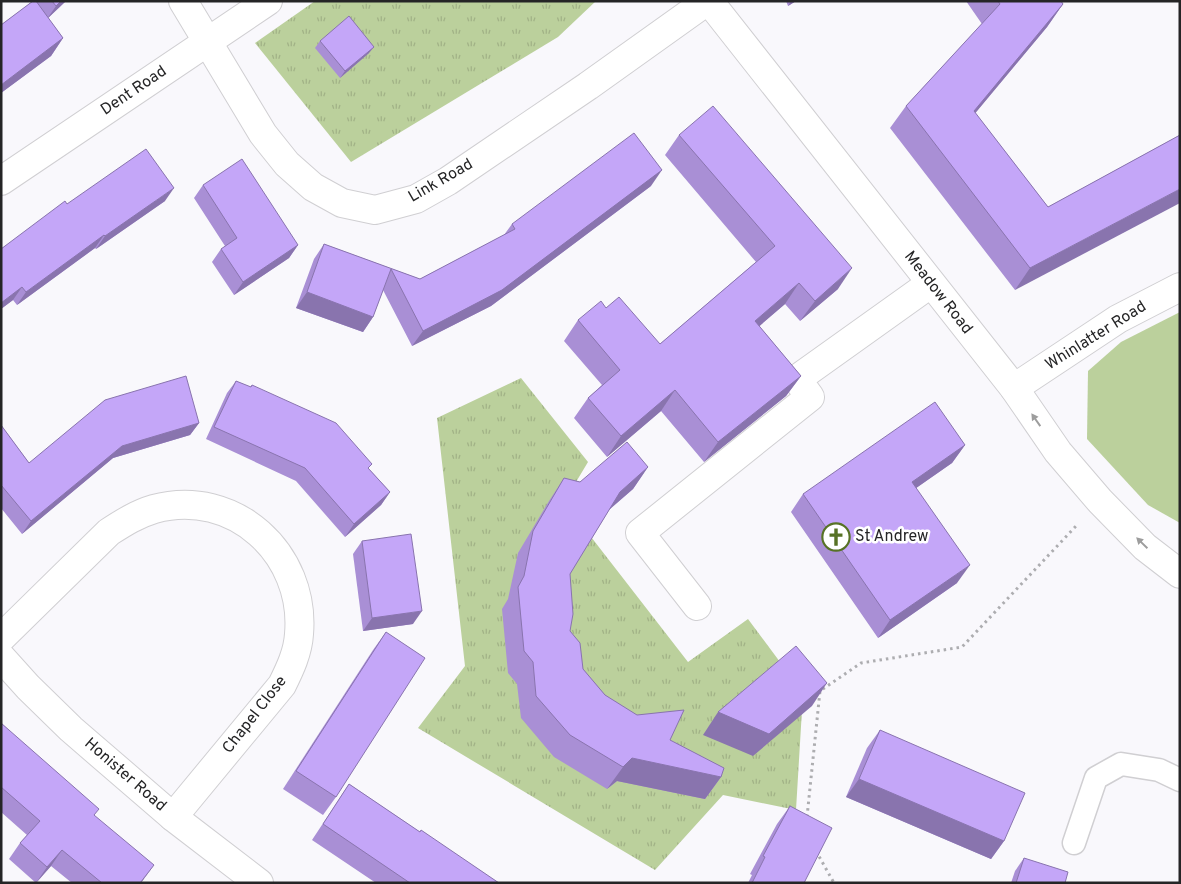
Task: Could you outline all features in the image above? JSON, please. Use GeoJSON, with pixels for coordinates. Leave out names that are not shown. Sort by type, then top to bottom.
{"type":"FeatureCollection","features":[{"type":"Feature","properties":{"kind":"street","name":"Link Road"},"geometry":{"type":"LineString","coordinates":[[183,1],[263,134],[287,164],[313,188],[342,203],[376,210],[416,199],[448,181],[588,86],[708,1]]}},
{"type":"Feature","properties":{"kind":"street","name":"Dent Road"},"geometry":{"type":"LineString","coordinates":[[1,181],[268,1]]}},
{"type":"Feature","properties":{"kind":"street","name":"Meadow Road"},"geometry":{"type":"LineString","coordinates":[[708,1],[1014,388],[1058,452],[1100,501],[1146,547],[1180,574]]}},
{"type":"Feature","properties":{"kind":"street"},"geometry":{"type":"LineString","coordinates":[[697,606],[640,533],[810,397],[797,379],[930,284]]}},
{"type":"Feature","properties":{"kind":"street","name":"Whinlatter Road"},"geometry":{"type":"LineString","coordinates":[[1014,388],[1118,319],[1180,287]]}},
{"type":"Feature","properties":{"kind":"street","name":"Chapel Close"},"geometry":{"type":"LineString","coordinates":[[1,638],[109,532],[130,518],[154,509],[178,505],[203,507],[227,513],[249,525],[268,541],[284,562],[294,585],[300,610],[300,636],[293,661],[282,685],[173,817]]}},
{"type":"Feature","properties":{"kind":"street","name":"Honister Road"},"geometry":{"type":"LineString","coordinates":[[1,657],[28,687],[71,729],[173,817],[258,883]]}},
{"type":"Feature","properties":{"kind":"lane"},"geometry":{"type":"LineString","coordinates":[[1074,842],[1096,778],[1121,764],[1159,770],[1180,780]]}},
{"type":"Feature","properties":{"kind":"path"},"geometry":{"type":"LineString","coordinates":[[807,823],[820,691],[861,663],[962,647],[1100,501]]}},
{"type":"Feature","properties":{"kind":"path"},"geometry":{"type":"LineString","coordinates":[[815,849],[834,883]]}},
{"type":"Feature","properties":{"kind":"green space"},"geometry":{"type":"Polygon","coordinates":[[[315,1],[596,1],[558,37],[351,162],[255,43],[315,1]]]}},
{"type":"Feature","properties":{"kind":"green space"},"geometry":{"type":"Polygon","coordinates":[[[1180,312],[1180,523],[1148,505],[1087,439],[1088,371],[1121,342],[1180,312]]]}},
{"type":"Feature","properties":{"kind":"green space"},"geometry":{"type":"Polygon","coordinates":[[[521,378],[588,462],[564,502],[688,662],[748,619],[803,693],[796,810],[723,795],[655,870],[418,728],[465,666],[437,418],[521,378]]]}},
{"type":"Feature","properties":{"kind":"building"},"geometry":{"type":"Polygon","coordinates":[[[33,1],[36,1],[63,38],[1,85],[1,25],[33,1]]]}},
{"type":"Feature","properties":{"kind":"building"},"geometry":{"type":"Polygon","coordinates":[[[52,1],[61,1],[56,6],[52,1]]]}},
{"type":"Feature","properties":{"kind":"building"},"geometry":{"type":"Polygon","coordinates":[[[998,1],[1061,1],[1063,4],[974,111],[1048,207],[1180,135],[1180,189],[1030,268],[906,106],[1000,4],[998,1]]]}},
{"type":"Feature","properties":{"kind":"building"},"geometry":{"type":"Polygon","coordinates":[[[349,16],[374,47],[345,71],[320,41],[349,16]]]}},
{"type":"Feature","properties":{"kind":"building"},"geometry":{"type":"Polygon","coordinates":[[[713,106],[852,268],[815,301],[799,283],[755,321],[801,376],[718,442],[675,390],[621,436],[588,398],[620,370],[578,320],[601,301],[606,308],[619,297],[660,344],[775,246],[679,135],[713,106]]]}},
{"type":"Feature","properties":{"kind":"building"},"geometry":{"type":"Polygon","coordinates":[[[634,133],[662,170],[502,290],[423,331],[391,269],[373,317],[307,292],[324,244],[420,279],[515,229],[512,224],[634,133]]]}},
{"type":"Feature","properties":{"kind":"building"},"geometry":{"type":"Polygon","coordinates":[[[146,149],[174,188],[104,235],[26,292],[22,287],[1,303],[1,249],[65,201],[67,204],[146,149]]]}},
{"type":"Feature","properties":{"kind":"building"},"geometry":{"type":"Polygon","coordinates":[[[242,159],[298,245],[243,282],[221,249],[237,238],[203,185],[242,159]]]}},
{"type":"Feature","properties":{"kind":"building"},"geometry":{"type":"Polygon","coordinates":[[[186,376],[199,423],[122,446],[31,521],[1,485],[1,425],[29,463],[105,400],[186,376]]]}},
{"type":"Feature","properties":{"kind":"building"},"geometry":{"type":"Polygon","coordinates":[[[236,381],[251,387],[252,385],[336,423],[372,464],[368,468],[390,492],[354,524],[305,468],[214,427],[236,381]]]}},
{"type":"Feature","properties":{"kind":"building","name":"St Andrew"},"geometry":{"type":"Polygon","coordinates":[[[935,402],[965,445],[912,482],[970,565],[890,620],[803,494],[935,402]]]}},
{"type":"Feature","properties":{"kind":"building"},"geometry":{"type":"Polygon","coordinates":[[[627,442],[648,467],[620,492],[570,574],[573,614],[570,631],[580,643],[583,669],[605,695],[637,715],[684,710],[670,740],[724,768],[721,777],[632,758],[623,767],[570,735],[536,696],[533,662],[524,651],[518,587],[524,576],[533,531],[564,478],[580,482],[627,442]]]}},
{"type":"Feature","properties":{"kind":"building"},"geometry":{"type":"Polygon","coordinates":[[[411,534],[422,611],[372,618],[362,541],[411,534]]]}},
{"type":"Feature","properties":{"kind":"building"},"geometry":{"type":"Polygon","coordinates":[[[386,632],[425,658],[336,797],[296,771],[386,632]]]}},
{"type":"Feature","properties":{"kind":"building"},"geometry":{"type":"Polygon","coordinates":[[[796,646],[827,683],[769,734],[718,712],[796,646]]]}},
{"type":"Feature","properties":{"kind":"building"},"geometry":{"type":"Polygon","coordinates":[[[1,723],[99,809],[94,815],[154,865],[140,883],[102,883],[62,850],[47,867],[20,843],[40,821],[1,787],[1,723]]]}},
{"type":"Feature","properties":{"kind":"building"},"geometry":{"type":"Polygon","coordinates":[[[880,730],[1025,793],[1004,841],[859,779],[880,730]]]}},
{"type":"Feature","properties":{"kind":"building"},"geometry":{"type":"Polygon","coordinates":[[[349,784],[499,883],[410,883],[323,824],[349,784]]]}},
{"type":"Feature","properties":{"kind":"building"},"geometry":{"type":"Polygon","coordinates":[[[790,806],[832,828],[804,883],[752,883],[765,857],[763,856],[790,806]]]}},
{"type":"Feature","properties":{"kind":"building"},"geometry":{"type":"Polygon","coordinates":[[[1024,858],[1068,872],[1065,883],[1016,883],[1024,858]]]}},
{"type":"Feature","properties":{"kind":"place","name":"St Andrew"},"geometry":{"type":"Point","coordinates":[836,537]}}]}
